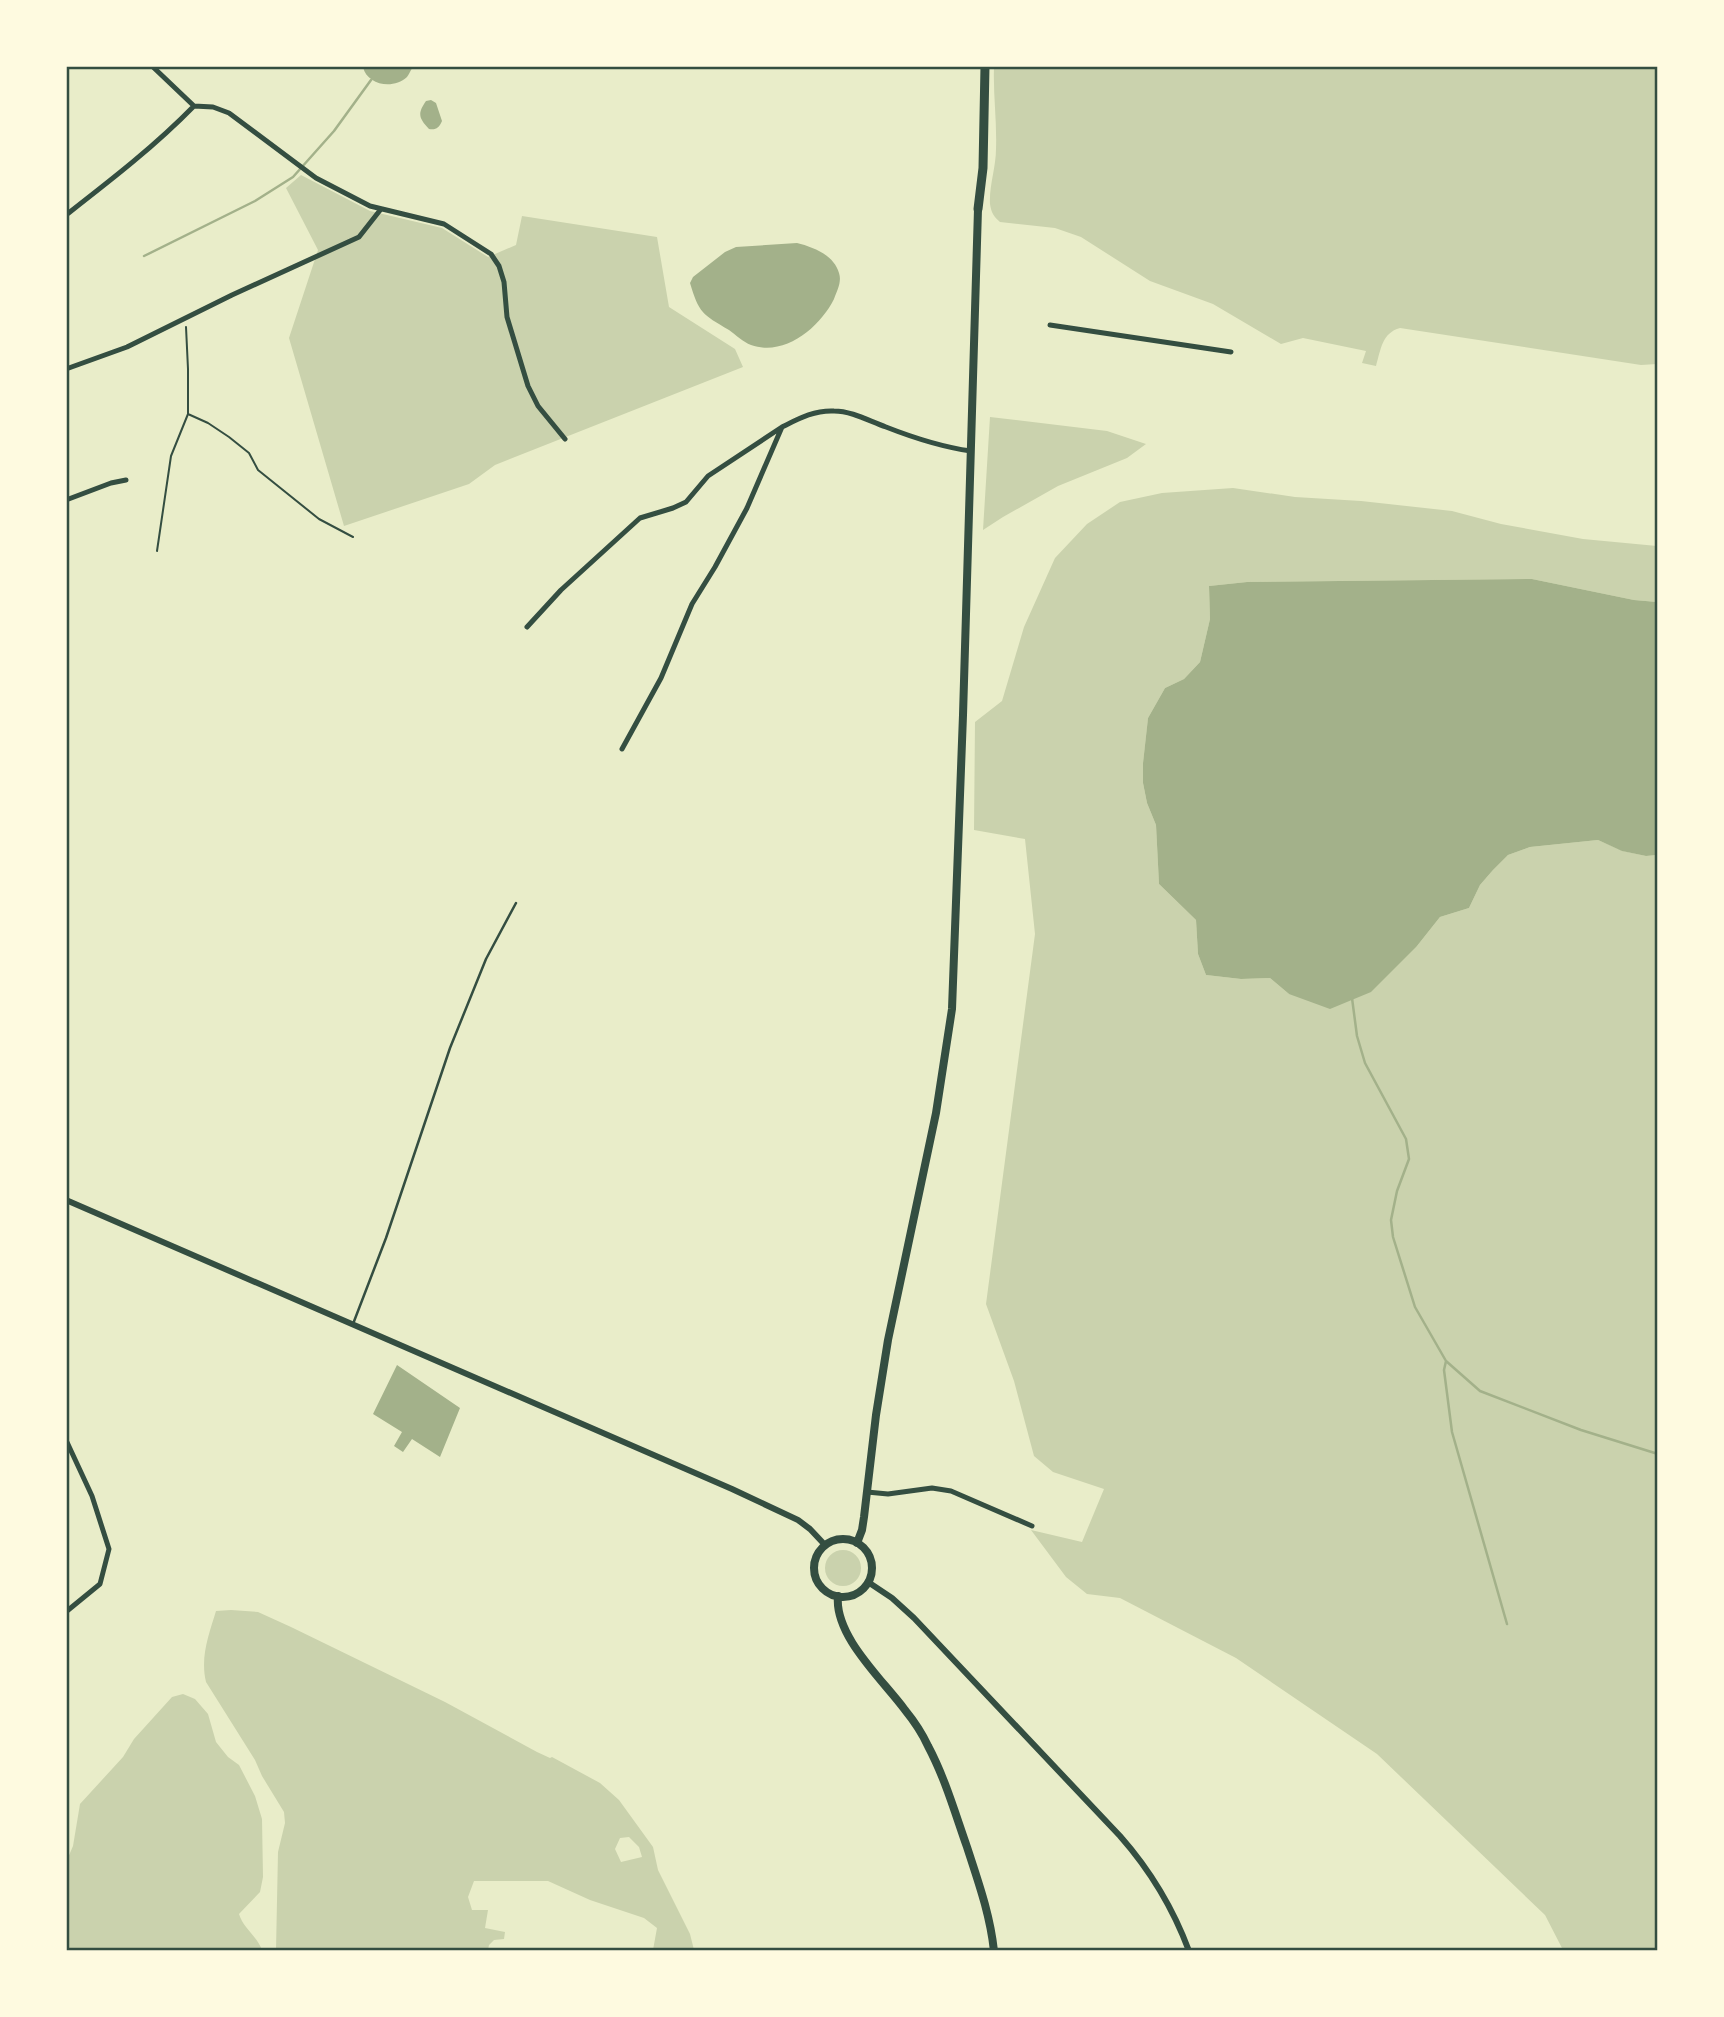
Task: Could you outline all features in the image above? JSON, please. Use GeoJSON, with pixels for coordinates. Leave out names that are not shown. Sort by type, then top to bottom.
{"type":"FeatureCollection","features":[{"type":"Feature","properties":{"kind":"highway"},"geometry":{"type":"LineString","coordinates":[[978,209],[980,66]]}},
{"type":"Feature","properties":{"kind":"highway"},"geometry":{"type":"LineString","coordinates":[[978,209],[985,66]]}},
{"type":"Feature","properties":{"kind":"main road"},"geometry":{"type":"LineString","coordinates":[[857,1543],[862,1530],[888,1340],[933,1125],[952,1009],[978,209]]}},
{"type":"Feature","properties":{"kind":"main road"},"geometry":{"type":"LineString","coordinates":[[840,1539],[857,1543],[864,1548],[872,1563],[868,1582],[854,1595],[838,1597],[829,1593],[817,1580],[814,1570],[819,1552],[825,1545],[840,1539]]}},
{"type":"Feature","properties":{"kind":"main road"},"geometry":{"type":"LineString","coordinates":[[838,1597],[839,1612],[849,1634],[866,1662],[906,1711],[936,1762],[982,1893],[994,1951]]}},
{"type":"Feature","properties":{"kind":"street"},"geometry":{"type":"LineString","coordinates":[[152,66],[194,106],[213,107],[229,113],[316,178],[370,206],[444,224],[491,254],[499,266],[504,282],[508,317],[528,386],[538,405],[565,439]]}},
{"type":"Feature","properties":{"kind":"street"},"geometry":{"type":"LineString","coordinates":[[66,215],[129,167],[194,106]]}},
{"type":"Feature","properties":{"kind":"street"},"geometry":{"type":"LineString","coordinates":[[66,369],[127,347],[359,237],[381,209]]}},
{"type":"Feature","properties":{"kind":"street"},"geometry":{"type":"LineString","coordinates":[[1050,326],[1231,352]]}},
{"type":"Feature","properties":{"kind":"street"},"geometry":{"type":"LineString","coordinates":[[527,627],[561,590],[640,518],[686,502],[708,476],[782,427],[810,414],[833,411],[851,414],[913,437],[971,451]]}},
{"type":"Feature","properties":{"kind":"street"},"geometry":{"type":"LineString","coordinates":[[622,749],[661,678],[692,604],[747,508],[782,427]]}},
{"type":"Feature","properties":{"kind":"street"},"geometry":{"type":"LineString","coordinates":[[66,500],[126,480]]}},
{"type":"Feature","properties":{"kind":"street"},"geometry":{"type":"LineString","coordinates":[[66,1200],[774,1508],[806,1526],[825,1545]]}},
{"type":"Feature","properties":{"kind":"street"},"geometry":{"type":"LineString","coordinates":[[66,1440],[92,1496],[108,1549],[100,1584],[67,1611]]}},
{"type":"Feature","properties":{"kind":"street"},"geometry":{"type":"LineString","coordinates":[[867,1492],[888,1493],[932,1488],[951,1491],[1032,1526]]}},
{"type":"Feature","properties":{"kind":"street"},"geometry":{"type":"LineString","coordinates":[[868,1582],[892,1598],[914,1618],[1126,1843],[1165,1898],[1189,1951]]}},
{"type":"Feature","properties":{"kind":"lane"},"geometry":{"type":"LineString","coordinates":[[353,1324],[386,1238],[450,1048],[485,958],[516,904]]}},
{"type":"Feature","properties":{"kind":"path"},"geometry":{"type":"LineString","coordinates":[[157,551],[170,456],[188,414],[186,319]]}},
{"type":"Feature","properties":{"kind":"path"},"geometry":{"type":"LineString","coordinates":[[188,414],[208,422],[229,437],[249,453],[258,470],[320,519],[354,537]]}},
{"type":"Feature","properties":{"kind":"shaded area"},"geometry":{"type":"Polygon","coordinates":[[[363,66],[413,67],[401,81],[381,84],[365,73],[363,66]]]}},
{"type":"Feature","properties":{"kind":"shaded area"},"geometry":{"type":"Polygon","coordinates":[[[994,67],[1657,67],[1657,364],[1641,365],[1400,328],[1386,338],[1376,366],[1362,363],[1366,351],[1303,338],[1281,344],[1213,304],[1150,281],[1081,237],[1055,228],[1000,222],[993,214],[990,204],[996,149],[994,67]]]}},
{"type":"Feature","properties":{"kind":"shaded area"},"geometry":{"type":"Polygon","coordinates":[[[426,101],[436,103],[442,121],[434,129],[429,129],[420,116],[426,101]]]}},
{"type":"Feature","properties":{"kind":"shaded area"},"geometry":{"type":"Polygon","coordinates":[[[301,175],[370,211],[442,228],[488,257],[516,245],[522,216],[657,237],[669,307],[735,349],[743,367],[495,465],[469,484],[344,526],[289,338],[318,250],[286,188],[301,175]]]}},
{"type":"Feature","properties":{"kind":"shaded area"},"geometry":{"type":"Polygon","coordinates":[[[797,243],[816,250],[833,261],[840,280],[828,310],[800,337],[776,347],[751,345],[707,316],[699,307],[690,283],[693,277],[725,252],[736,247],[797,243]]]}},
{"type":"Feature","properties":{"kind":"shaded area"},"geometry":{"type":"Polygon","coordinates":[[[990,417],[1107,431],[1146,444],[1127,458],[1058,486],[983,530],[990,417]]]}},
{"type":"Feature","properties":{"kind":"shaded area"},"geometry":{"type":"Polygon","coordinates":[[[1233,488],[1295,497],[1452,511],[1501,524],[1583,539],[1657,546],[1657,602],[1634,600],[1532,579],[1247,582],[1209,586],[1210,619],[1200,662],[1184,679],[1165,688],[1148,718],[1143,783],[1156,825],[1159,884],[1196,920],[1198,954],[1206,975],[1241,979],[1270,978],[1289,994],[1417,946],[1440,917],[1469,908],[1480,885],[1508,855],[1530,847],[1598,840],[1623,851],[1646,856],[1657,855],[1657,1950],[1563,1950],[1545,1915],[1377,1754],[1236,1658],[1120,1598],[1087,1594],[1066,1577],[1031,1530],[1082,1542],[1104,1489],[1053,1472],[1034,1456],[1014,1381],[986,1304],[1035,934],[1025,839],[974,830],[975,722],[1002,701],[1024,627],[1055,558],[1087,524],[1120,502],[1162,493],[1233,488]]]}},
{"type":"Feature","properties":{"kind":"shaded area"},"geometry":{"type":"Polygon","coordinates":[[[1532,579],[1634,600],[1657,602],[1657,855],[1646,856],[1622,851],[1598,840],[1530,847],[1508,855],[1480,885],[1469,908],[1440,917],[1417,946],[1371,992],[1330,1009],[1289,994],[1270,978],[1241,979],[1206,975],[1198,954],[1196,920],[1159,884],[1156,825],[1147,803],[1143,763],[1148,718],[1165,688],[1184,679],[1200,662],[1210,619],[1209,586],[1247,582],[1532,579]]]}},
{"type":"Feature","properties":{"kind":"shaded area"},"geometry":{"type":"Polygon","coordinates":[[[397,1365],[460,1408],[440,1457],[412,1439],[403,1452],[394,1446],[402,1432],[373,1414],[397,1365]]]}},
{"type":"Feature","properties":{"kind":"shaded area"},"geometry":{"type":"Polygon","coordinates":[[[843,1550],[856,1555],[861,1568],[856,1581],[843,1586],[830,1581],[825,1568],[830,1555],[843,1550]]]}},
{"type":"Feature","properties":{"kind":"shaded area"},"geometry":{"type":"Polygon","coordinates":[[[216,1611],[258,1612],[445,1702],[600,1783],[619,1800],[653,1847],[658,1870],[690,1934],[694,1950],[653,1950],[657,1928],[644,1918],[590,1900],[548,1881],[474,1881],[468,1897],[472,1910],[488,1910],[485,1928],[505,1932],[504,1939],[494,1940],[488,1950],[276,1950],[278,1852],[285,1823],[284,1812],[206,1682],[205,1655],[216,1611]],[[629,1837],[620,1838],[615,1849],[621,1862],[642,1857],[639,1847],[629,1837]]]}},
{"type":"Feature","properties":{"kind":"shaded area"},"geometry":{"type":"Polygon","coordinates":[[[183,1694],[195,1699],[208,1714],[216,1742],[228,1757],[239,1765],[255,1796],[262,1819],[263,1877],[260,1892],[239,1914],[262,1950],[67,1950],[67,1860],[73,1846],[80,1804],[172,1697],[183,1694]]]}},
{"type":"Feature","properties":{"kind":"waterway"},"geometry":{"type":"LineString","coordinates":[[144,256],[255,201],[293,177],[334,131],[371,80]]}},
{"type":"Feature","properties":{"kind":"waterway"},"geometry":{"type":"LineString","coordinates":[[1352,998],[1357,1036],[1365,1063],[1406,1139],[1409,1159],[1397,1191],[1391,1220],[1393,1237],[1415,1307],[1446,1361],[1480,1391],[1581,1430],[1658,1454]]}},
{"type":"Feature","properties":{"kind":"waterway"},"geometry":{"type":"LineString","coordinates":[[1446,1361],[1444,1370],[1452,1432],[1507,1624]]}}]}
